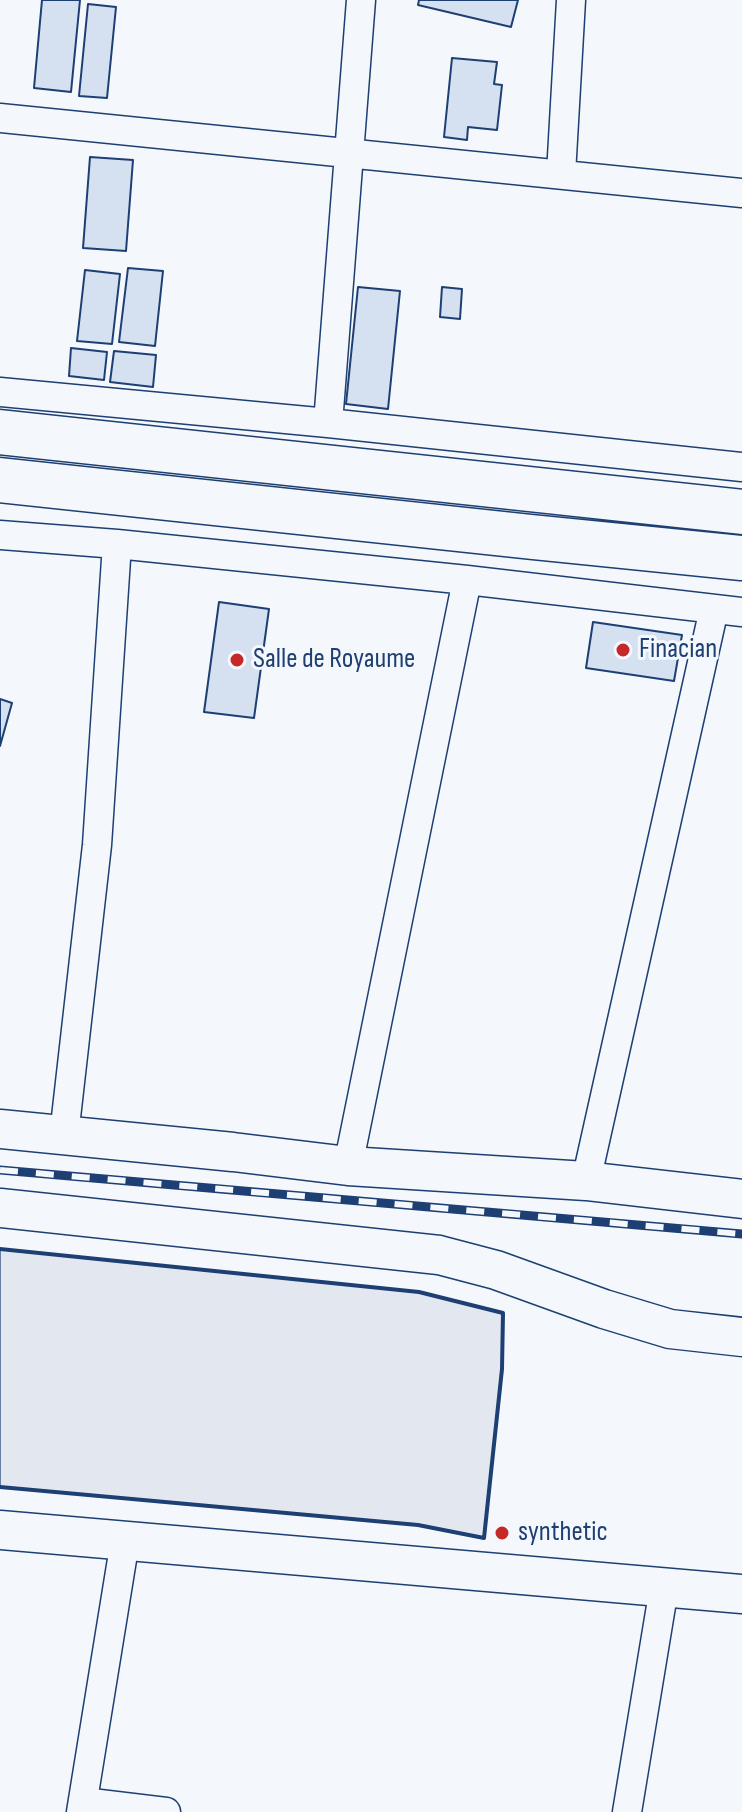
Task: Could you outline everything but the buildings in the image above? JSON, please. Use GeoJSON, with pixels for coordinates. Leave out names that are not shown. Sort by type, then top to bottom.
{"type":"FeatureCollection","features":[{"type":"Feature","properties":{"kind":"highway"},"geometry":{"type":"LineString","coordinates":[[0,432],[742,512]]}},
{"type":"Feature","properties":{"kind":"highway"},"geometry":{"type":"LineString","coordinates":[[0,480],[742,558]]}},
{"type":"Feature","properties":{"kind":"main road"},"geometry":{"type":"LineString","coordinates":[[0,1129],[348,1166],[586,1181],[742,1199]]}},
{"type":"Feature","properties":{"kind":"main road"},"geometry":{"type":"LineString","coordinates":[[0,1208],[439,1255],[496,1270],[670,1329],[742,1337]]}},
{"type":"Feature","properties":{"kind":"main road"},"geometry":{"type":"LineString","coordinates":[[0,1530],[742,1594]]}},
{"type":"Feature","properties":{"kind":"street"},"geometry":{"type":"LineString","coordinates":[[328,423],[361,0]]}},
{"type":"Feature","properties":{"kind":"street"},"geometry":{"type":"LineString","coordinates":[[561,174],[571,0]]}},
{"type":"Feature","properties":{"kind":"street"},"geometry":{"type":"LineString","coordinates":[[0,118],[742,193]]}},
{"type":"Feature","properties":{"kind":"street"},"geometry":{"type":"LineString","coordinates":[[0,392],[742,467]]}},
{"type":"Feature","properties":{"kind":"street"},"geometry":{"type":"LineString","coordinates":[[0,535],[467,580],[728,610],[586,1181]]}},
{"type":"Feature","properties":{"kind":"street"},"geometry":{"type":"LineString","coordinates":[[64,1135],[97,845],[117,544]]}},
{"type":"Feature","properties":{"kind":"street"},"geometry":{"type":"LineString","coordinates":[[348,1166],[467,580]]}},
{"type":"Feature","properties":{"kind":"street"},"geometry":{"type":"LineString","coordinates":[[125,1541],[82,1807],[166,1812]]}},
{"type":"Feature","properties":{"kind":"street"},"geometry":{"type":"LineString","coordinates":[[627,1812],[664,1588]]}},
{"type":"Feature","properties":{"kind":"shaded area"},"geometry":{"type":"Polygon","coordinates":[[[0,1249],[419,1292],[503,1313],[502,1369],[484,1538],[418,1525],[0,1487],[0,1249]]]}},
{"type":"Feature","properties":{"kind":"railway"},"geometry":{"type":"LineString","coordinates":[[0,1170],[742,1234]]}},
{"type":"Feature","properties":{"kind":"wall"},"geometry":{"type":"LineString","coordinates":[[0,1249],[419,1292],[503,1313],[502,1369],[484,1538],[418,1525],[0,1487]]}},
{"type":"Feature","properties":{"kind":"place","name":"Finacian"},"geometry":{"type":"Point","coordinates":[623,650]}},
{"type":"Feature","properties":{"kind":"place","name":"Salle de Royaume"},"geometry":{"type":"Point","coordinates":[237,660]}},
{"type":"Feature","properties":{"kind":"place","name":"synthetic"},"geometry":{"type":"Point","coordinates":[502,1533]}}]}
